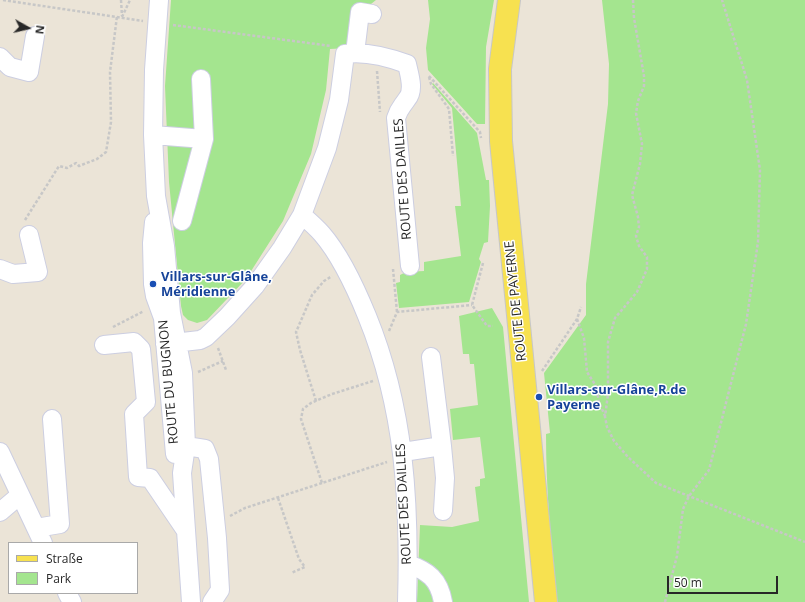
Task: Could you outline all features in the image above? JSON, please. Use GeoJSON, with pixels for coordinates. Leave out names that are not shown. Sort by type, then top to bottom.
{"type":"FeatureCollection","features":[{"type":"Feature","properties":{"kind":"main road","name":"ROUTE DE PAYERNE"},"geometry":{"type":"LineString","coordinates":[[509,0],[500,69],[501,141],[546,602]]}},
{"type":"Feature","properties":{"kind":"street","name":"ROUTE DU BUGNON"},"geometry":{"type":"LineString","coordinates":[[159,0],[154,70],[153,135],[156,196],[152,264],[155,296],[183,373],[186,446],[182,473],[191,602]]}},
{"type":"Feature","properties":{"kind":"street"},"geometry":{"type":"LineString","coordinates":[[172,343],[200,340],[206,337],[227,317],[255,286],[282,248],[302,215],[327,148],[339,100],[345,54],[355,53],[360,12],[372,14]]}},
{"type":"Feature","properties":{"kind":"street"},"geometry":{"type":"LineString","coordinates":[[0,57],[10,68],[29,72],[35,36]]}},
{"type":"Feature","properties":{"kind":"street","name":"ROUTE DES DAILLES"},"geometry":{"type":"LineString","coordinates":[[355,53],[392,58],[407,64],[411,86],[410,93],[408,99],[399,107],[396,118],[410,266]]}},
{"type":"Feature","properties":{"kind":"street"},"geometry":{"type":"LineString","coordinates":[[182,221],[204,139],[201,79]]}},
{"type":"Feature","properties":{"kind":"street"},"geometry":{"type":"LineString","coordinates":[[153,135],[204,139]]}},
{"type":"Feature","properties":{"kind":"street","name":"ROUTE DES DAILLES"},"geometry":{"type":"LineString","coordinates":[[302,215],[322,234],[358,295],[379,345],[388,377],[397,456],[407,516],[407,602]]}},
{"type":"Feature","properties":{"kind":"street"},"geometry":{"type":"LineString","coordinates":[[0,269],[13,274],[38,272],[29,235]]}},
{"type":"Feature","properties":{"kind":"street"},"geometry":{"type":"LineString","coordinates":[[105,344],[134,342],[141,350],[146,402],[134,414],[138,477],[150,478],[186,531]]}},
{"type":"Feature","properties":{"kind":"street","name":"ROUTE DU BUGNON"},"geometry":{"type":"LineString","coordinates":[[172,343],[176,457],[182,473]]}},
{"type":"Feature","properties":{"kind":"street"},"geometry":{"type":"LineString","coordinates":[[431,357],[445,478],[443,511]]}},
{"type":"Feature","properties":{"kind":"street"},"geometry":{"type":"LineString","coordinates":[[0,452],[39,535],[60,524],[52,419]]}},
{"type":"Feature","properties":{"kind":"street"},"geometry":{"type":"LineString","coordinates":[[186,446],[205,449],[209,459],[216,523],[220,590],[212,602]]}},
{"type":"Feature","properties":{"kind":"street"},"geometry":{"type":"LineString","coordinates":[[397,456],[442,446]]}},
{"type":"Feature","properties":{"kind":"street"},"geometry":{"type":"LineString","coordinates":[[0,512],[20,495]]}},
{"type":"Feature","properties":{"kind":"street"},"geometry":{"type":"LineString","coordinates":[[408,564],[425,570],[435,581],[443,602]]}},
{"type":"Feature","properties":{"kind":"path"},"geometry":{"type":"LineString","coordinates":[[121,0],[122,17],[130,0]]}},
{"type":"Feature","properties":{"kind":"path"},"geometry":{"type":"LineString","coordinates":[[605,417],[608,394],[608,342],[616,318],[638,292],[647,269],[646,257],[638,246],[636,236],[639,227],[638,217],[632,195],[640,164],[642,144],[636,113],[638,101],[644,86],[644,76],[634,18],[633,0]]}},
{"type":"Feature","properties":{"kind":"path"},"geometry":{"type":"LineString","coordinates":[[665,602],[677,556],[683,509],[690,496],[709,470],[746,324],[757,250],[760,170],[748,80],[722,0]]}},
{"type":"Feature","properties":{"kind":"path"},"geometry":{"type":"LineString","coordinates":[[29,235],[25,219],[59,166],[67,168],[76,163],[79,166],[97,159],[106,152],[111,122],[110,72],[117,16]]}},
{"type":"Feature","properties":{"kind":"path"},"geometry":{"type":"LineString","coordinates":[[453,156],[449,109],[431,84],[429,76],[480,132],[483,145]]}},
{"type":"Feature","properties":{"kind":"path"},"geometry":{"type":"LineString","coordinates":[[472,305],[483,263]]}},
{"type":"Feature","properties":{"kind":"path"},"geometry":{"type":"LineString","coordinates":[[316,401],[296,332],[312,295],[324,281],[338,272]]}},
{"type":"Feature","properties":{"kind":"path"},"geometry":{"type":"LineString","coordinates":[[472,305],[487,326],[494,326]]}},
{"type":"Feature","properties":{"kind":"path"},"geometry":{"type":"LineString","coordinates":[[389,332],[397,312],[472,305]]}},
{"type":"Feature","properties":{"kind":"path"},"geometry":{"type":"LineString","coordinates":[[542,378],[542,371],[577,319],[581,308]]}},
{"type":"Feature","properties":{"kind":"path"},"geometry":{"type":"LineString","coordinates":[[105,344],[106,327],[113,327],[145,310]]}},
{"type":"Feature","properties":{"kind":"path"},"geometry":{"type":"LineString","coordinates":[[577,319],[584,338],[587,372],[596,386],[599,402],[607,427],[614,441],[628,457],[656,483],[805,542]]}},
{"type":"Feature","properties":{"kind":"path"},"geometry":{"type":"LineString","coordinates":[[217,344],[226,370]]}},
{"type":"Feature","properties":{"kind":"path"},"geometry":{"type":"LineString","coordinates":[[190,373],[198,372],[223,362]]}},
{"type":"Feature","properties":{"kind":"path"},"geometry":{"type":"LineString","coordinates":[[322,483],[301,419],[303,409],[316,401],[376,381]]}},
{"type":"Feature","properties":{"kind":"path"},"geometry":{"type":"LineString","coordinates":[[216,523],[245,508],[322,483],[397,456]]}},
{"type":"Feature","properties":{"kind":"path"},"geometry":{"type":"LineString","coordinates":[[278,498],[299,559],[305,567],[291,573]]}},
{"type":"Feature","properties":{"kind":"green space"},"geometry":{"type":"Polygon","coordinates":[[[171,0],[376,0],[371,4],[357,5],[348,48],[330,49],[326,90],[311,154],[283,221],[246,279],[207,320],[197,323],[188,320],[183,315],[181,306],[169,182],[165,86],[171,0]]]}},
{"type":"Feature","properties":{"kind":"green space"},"geometry":{"type":"Polygon","coordinates":[[[428,0],[494,0],[486,47],[485,124],[477,124],[428,70],[426,48],[430,19],[428,0]]]}},
{"type":"Feature","properties":{"kind":"green space"},"geometry":{"type":"Polygon","coordinates":[[[602,0],[805,0],[805,602],[557,602],[548,497],[546,434],[550,433],[544,373],[586,315],[586,284],[608,104],[609,64],[602,0]]]}},
{"type":"Feature","properties":{"kind":"green space"},"geometry":{"type":"Polygon","coordinates":[[[433,83],[477,133],[486,180],[489,180],[490,206],[488,242],[484,243],[479,259],[481,262],[469,302],[399,308],[396,283],[400,282],[400,275],[406,272],[424,271],[424,262],[461,256],[455,206],[461,206],[452,108],[432,84],[433,83]]]}},
{"type":"Feature","properties":{"kind":"green space"},"geometry":{"type":"Polygon","coordinates":[[[492,308],[503,327],[529,602],[417,602],[420,525],[452,527],[479,521],[475,487],[480,486],[480,479],[485,478],[480,437],[453,440],[450,409],[478,405],[474,364],[470,364],[469,354],[463,354],[459,316],[492,308]]]}},
{"type":"Feature","properties":{"kind":"place","name":"Villars-sur-Glâne, Méridienne"},"geometry":{"type":"Point","coordinates":[153,284]}},
{"type":"Feature","properties":{"kind":"place","name":"Villars-sur-Glâne,R.de Payerne"},"geometry":{"type":"Point","coordinates":[539,397]}}]}
